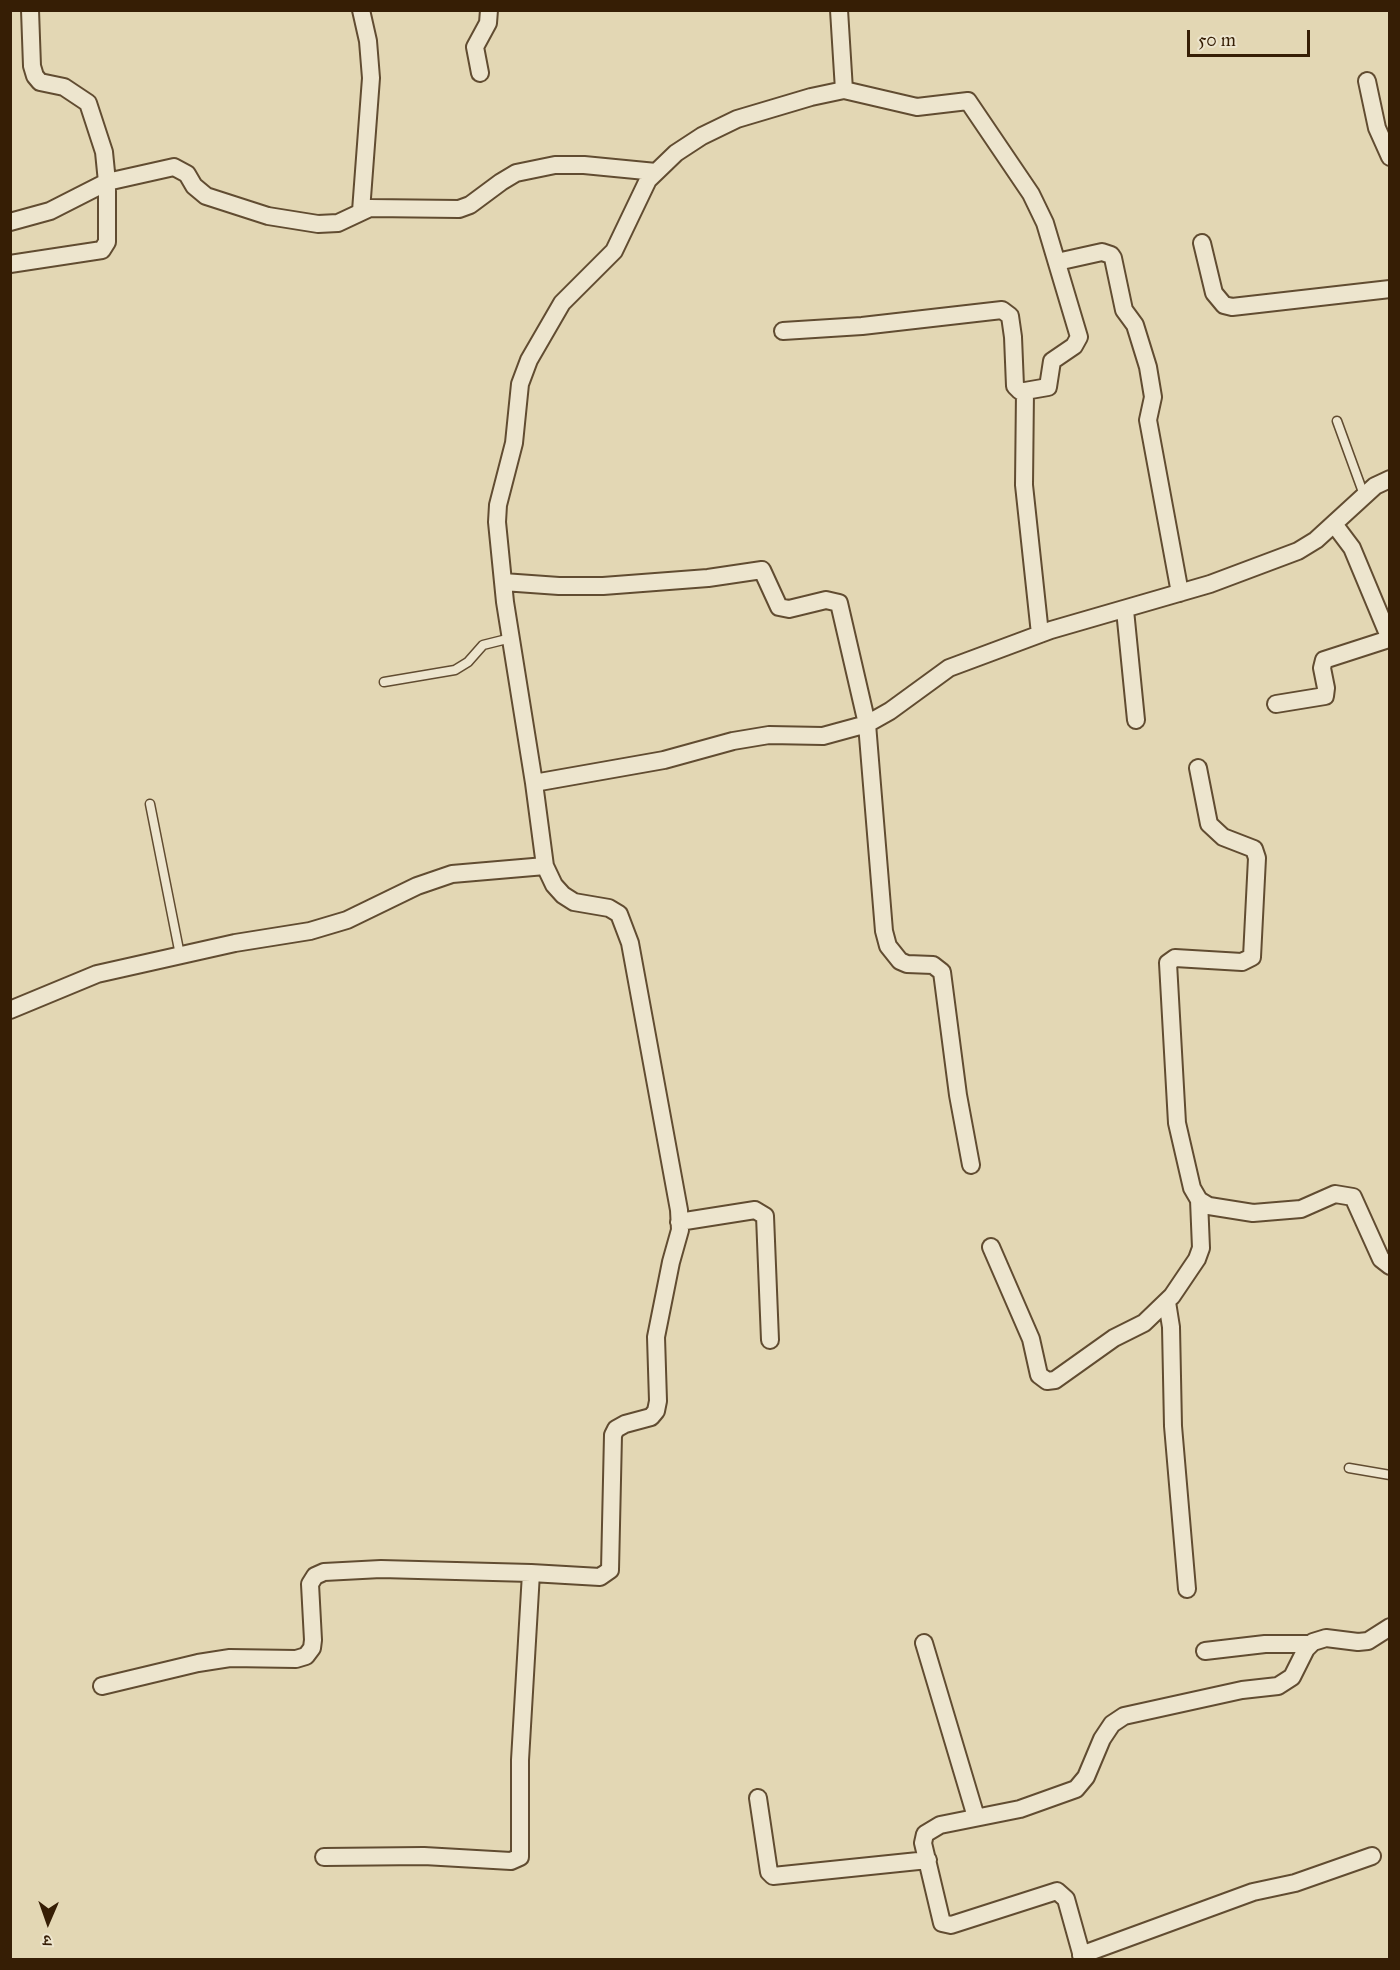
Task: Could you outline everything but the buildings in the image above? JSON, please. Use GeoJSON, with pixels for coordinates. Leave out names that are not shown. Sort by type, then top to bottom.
{"type":"FeatureCollection","features":[{"type":"Feature","properties":{"kind":"street"},"geometry":{"type":"LineString","coordinates":[[10,264],[102,250],[107,242],[107,182],[104,152],[88,103],[64,87],[40,82],[35,76],[32,66],[30,10]]}},
{"type":"Feature","properties":{"kind":"street"},"geometry":{"type":"LineString","coordinates":[[361,10],[368,41],[371,78],[361,211]]}},
{"type":"Feature","properties":{"kind":"street"},"geometry":{"type":"LineString","coordinates":[[480,73],[475,47],[488,23],[489,10]]}},
{"type":"Feature","properties":{"kind":"street"},"geometry":{"type":"LineString","coordinates":[[839,10],[844,90]]}},
{"type":"Feature","properties":{"kind":"street"},"geometry":{"type":"LineString","coordinates":[[1367,81],[1377,128],[1389,157]]}},
{"type":"Feature","properties":{"kind":"street"},"geometry":{"type":"LineString","coordinates":[[102,1686],[198,1663],[230,1658],[296,1659],[306,1656],[312,1648],[313,1640],[310,1584],[315,1576],[324,1572],[381,1569],[600,1577],[610,1570],[613,1435],[616,1429],[625,1424],[651,1417],[656,1411],[656,1337],[671,1262],[677,1246],[679,1222],[643,1006],[625,924],[619,914],[609,908],[574,902],[564,895],[554,885],[545,866],[503,582],[498,505],[514,443],[520,384],[529,360],[561,303],[614,251],[648,180],[676,153],[702,135],[737,120],[844,90],[917,107],[962,101],[971,104],[1031,194],[1045,223],[1077,329],[1078,343],[1053,362],[1048,387],[1025,392],[1015,386],[1016,350],[1008,313],[1002,310],[862,326],[783,331]]}},
{"type":"Feature","properties":{"kind":"street"},"geometry":{"type":"LineString","coordinates":[[10,222],[50,211],[107,182],[174,167],[187,174],[194,186],[206,196],[268,216],[318,224],[338,223],[370,208],[459,209],[470,205],[516,173],[555,165],[584,165],[656,172]]}},
{"type":"Feature","properties":{"kind":"street"},"geometry":{"type":"LineString","coordinates":[[1203,243],[1214,293],[1224,305],[1232,307],[1389,289]]}},
{"type":"Feature","properties":{"kind":"street"},"geometry":{"type":"LineString","coordinates":[[1057,262],[1102,252],[1113,258],[1124,310],[1135,325],[1148,367],[1154,397],[1148,420],[1180,593]]}},
{"type":"Feature","properties":{"kind":"street"},"geometry":{"type":"LineString","coordinates":[[1025,392],[1024,485],[1040,634]]}},
{"type":"Feature","properties":{"kind":"street"},"geometry":{"type":"LineString","coordinates":[[534,783],[664,760],[733,741],[769,735],[823,736],[867,724],[890,711],[949,668],[1040,634],[1180,593],[1298,552],[1316,540],[1364,495],[1389,479]]}},
{"type":"Feature","properties":{"kind":"street"},"geometry":{"type":"LineString","coordinates":[[1276,704],[1325,696],[1326,688],[1322,668],[1324,660],[1389,639],[1352,548],[1334,524]]}},
{"type":"Feature","properties":{"kind":"street"},"geometry":{"type":"LineString","coordinates":[[503,582],[603,586],[708,578],[762,570],[779,607],[789,609],[826,600],[839,603],[867,724],[884,931],[888,946],[900,961],[907,964],[933,965],[942,972],[958,1095],[971,1165]]}},
{"type":"Feature","properties":{"kind":"street"},"geometry":{"type":"LineString","coordinates":[[1125,610],[1136,720]]}},
{"type":"Feature","properties":{"kind":"street"},"geometry":{"type":"LineString","coordinates":[[991,1247],[1031,1339],[1039,1375],[1047,1381],[1063,1376],[1101,1346],[1144,1323],[1167,1302],[1197,1259],[1201,1248],[1199,1200],[1192,1188],[1177,1123],[1168,963],[1175,958],[1242,962],[1252,957],[1257,858],[1254,849],[1223,837],[1209,824],[1198,768]]}},
{"type":"Feature","properties":{"kind":"street"},"geometry":{"type":"LineString","coordinates":[[10,1010],[97,974],[235,943],[310,931],[347,920],[417,886],[452,874],[545,866]]}},
{"type":"Feature","properties":{"kind":"street"},"geometry":{"type":"LineString","coordinates":[[1199,1200],[1229,1211],[1278,1212],[1301,1209],[1344,1193],[1353,1197],[1358,1205],[1381,1258],[1389,1266]]}},
{"type":"Feature","properties":{"kind":"street"},"geometry":{"type":"LineString","coordinates":[[679,1222],[755,1210],[765,1216],[770,1340]]}},
{"type":"Feature","properties":{"kind":"street"},"geometry":{"type":"LineString","coordinates":[[1167,1302],[1171,1327],[1173,1426],[1187,1589]]}},
{"type":"Feature","properties":{"kind":"street"},"geometry":{"type":"LineString","coordinates":[[324,1857],[424,1856],[511,1861],[520,1857],[520,1760],[531,1573]]}},
{"type":"Feature","properties":{"kind":"street"},"geometry":{"type":"LineString","coordinates":[[1205,1651],[1265,1644],[1310,1644],[1326,1638],[1368,1641],[1389,1627]]}},
{"type":"Feature","properties":{"kind":"street"},"geometry":{"type":"LineString","coordinates":[[924,1643],[976,1817]]}},
{"type":"Feature","properties":{"kind":"street"},"geometry":{"type":"LineString","coordinates":[[1310,1644],[1292,1677],[1284,1684],[1157,1707],[1124,1716],[1112,1724],[1102,1739],[1086,1777],[1076,1789],[1020,1809],[940,1825],[925,1834],[923,1843],[942,1923],[951,1925],[1057,1891],[1066,1899],[1082,1957],[1253,1893],[1295,1883],[1372,1856]]}},
{"type":"Feature","properties":{"kind":"street"},"geometry":{"type":"LineString","coordinates":[[758,1798],[769,1872],[773,1876],[928,1860]]}},
{"type":"Feature","properties":{"kind":"lane"},"geometry":{"type":"LineString","coordinates":[[1337,421],[1364,495]]}},
{"type":"Feature","properties":{"kind":"lane"},"geometry":{"type":"LineString","coordinates":[[384,682],[455,670],[468,662],[483,645],[511,638]]}},
{"type":"Feature","properties":{"kind":"lane"},"geometry":{"type":"LineString","coordinates":[[150,804],[180,955]]}},
{"type":"Feature","properties":{"kind":"lane"},"geometry":{"type":"LineString","coordinates":[[1349,1468],[1389,1474]]}}]}
